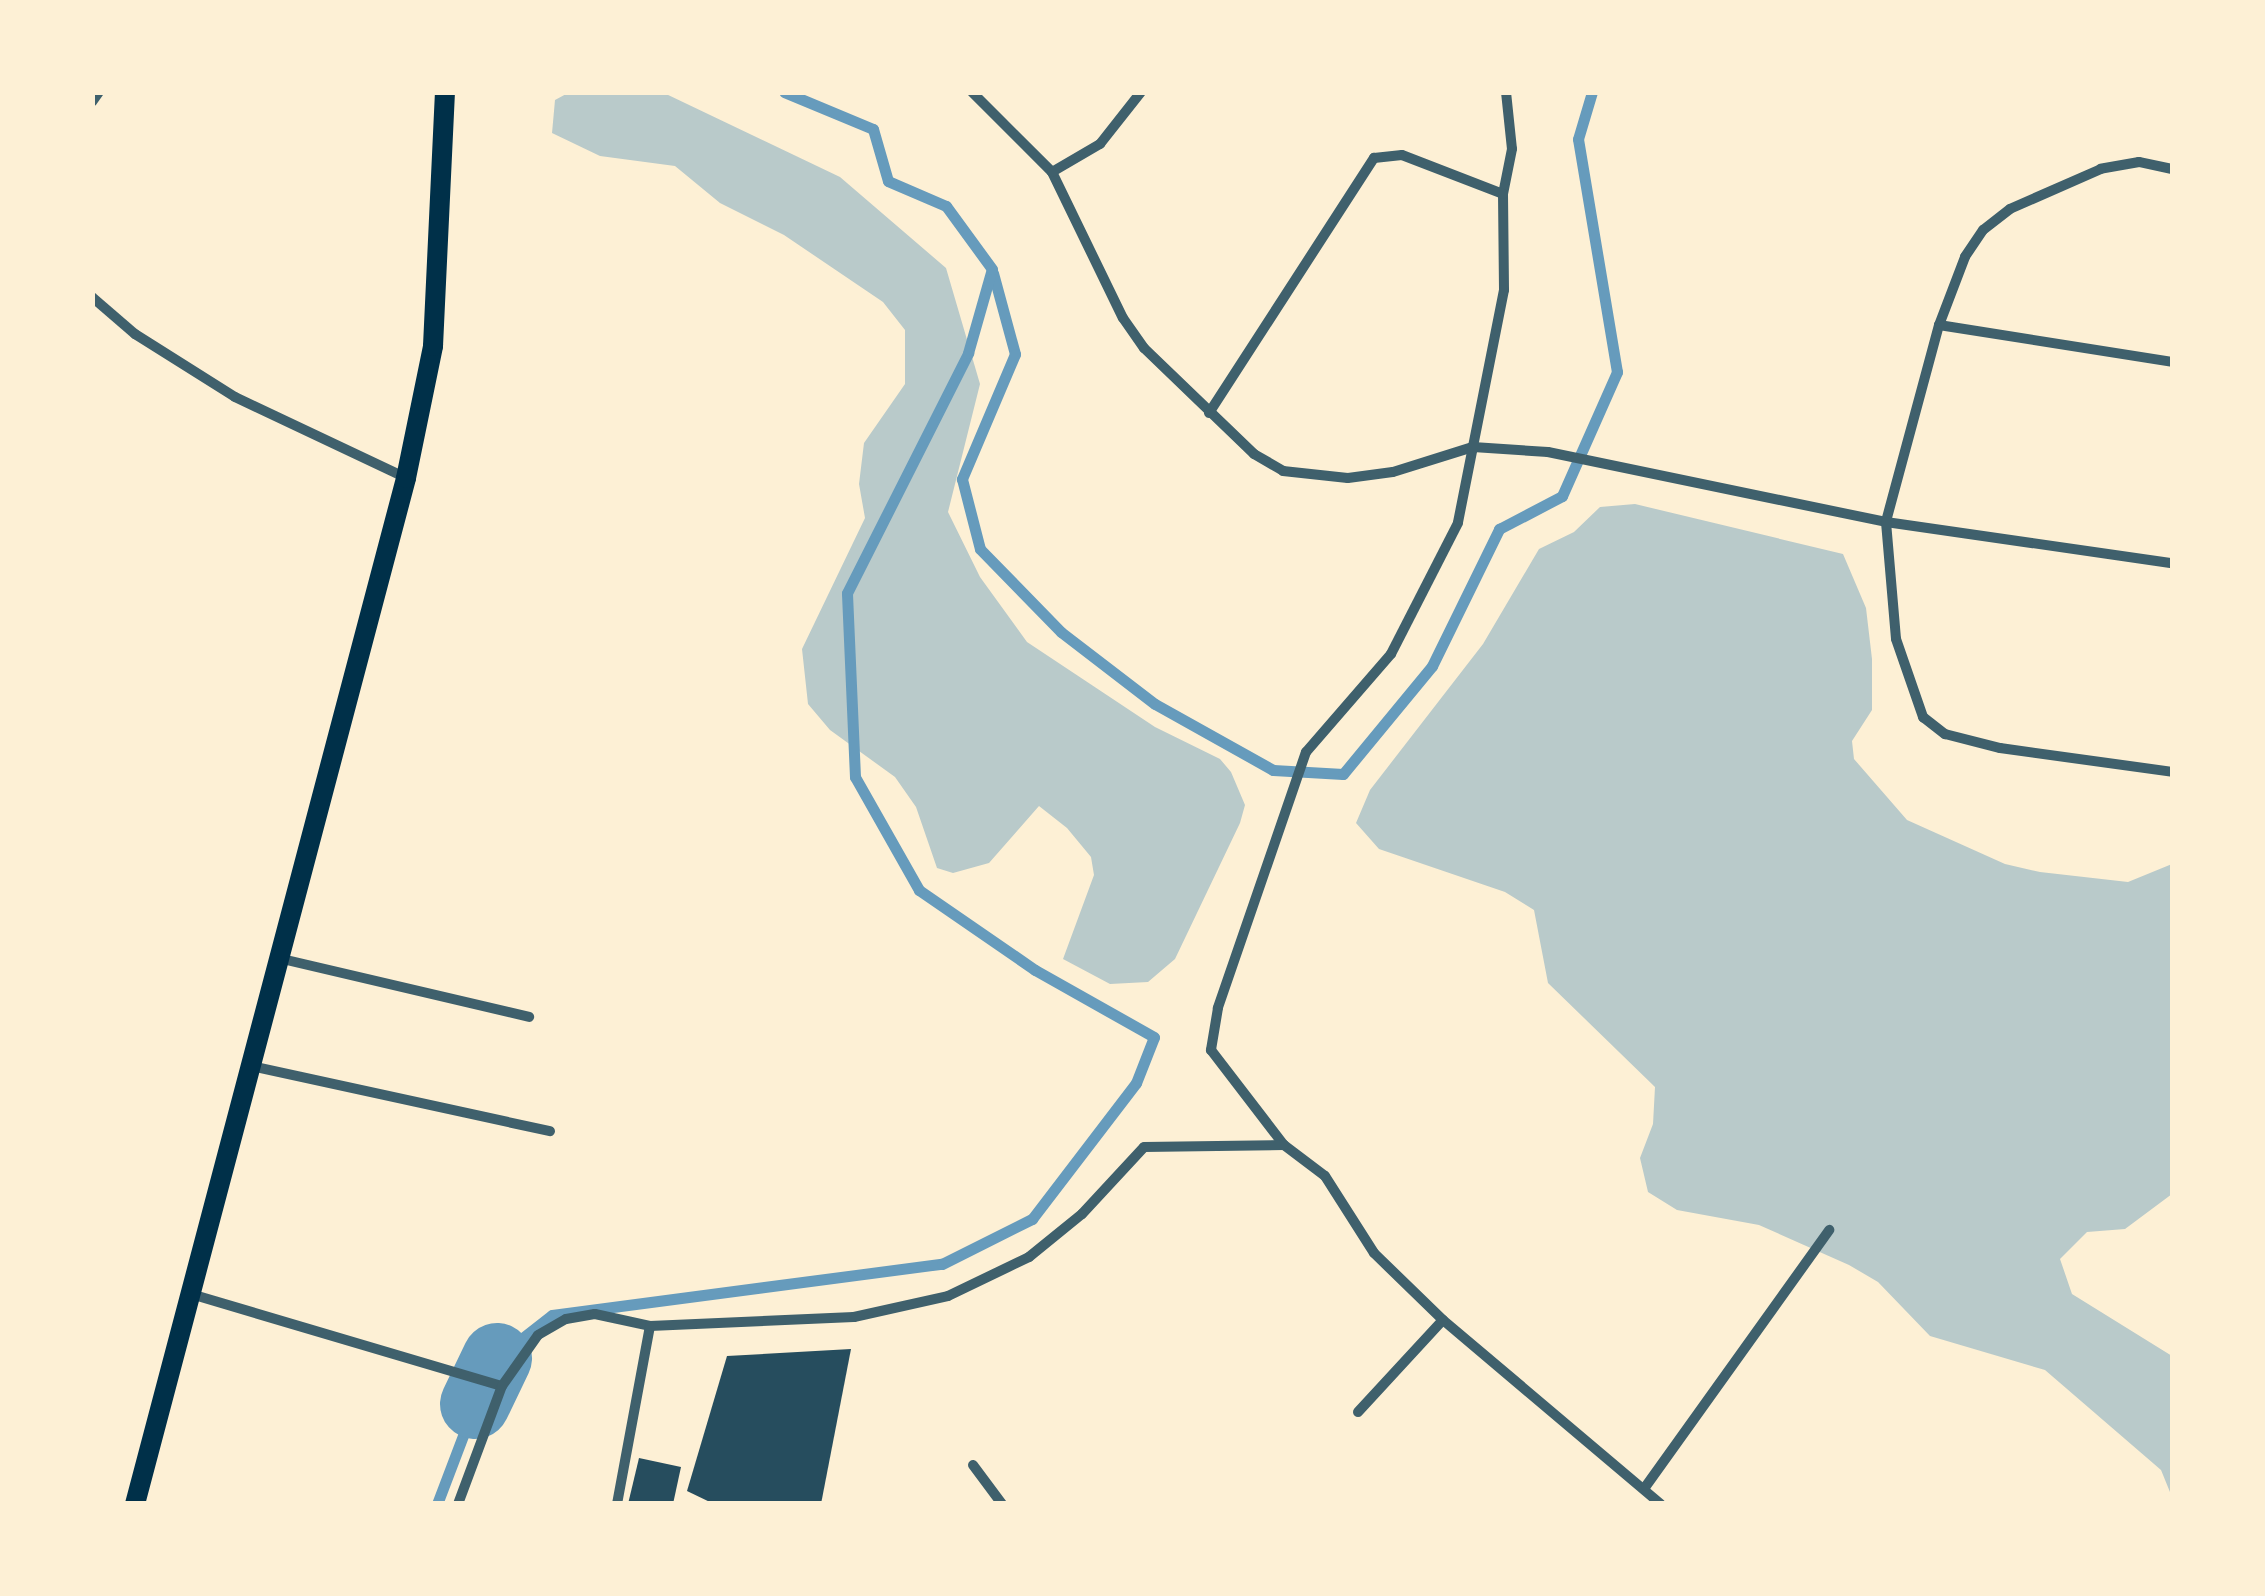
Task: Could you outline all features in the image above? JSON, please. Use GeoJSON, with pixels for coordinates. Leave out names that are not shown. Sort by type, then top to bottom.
{"type":"FeatureCollection","features":[{"type":"Feature","properties":{"kind":"main road"},"geometry":{"type":"LineString","coordinates":[[134,1504],[406,478],[433,346],[446,92]]}},
{"type":"Feature","properties":{"kind":"street"},"geometry":{"type":"LineString","coordinates":[[92,102],[98,92]]}},
{"type":"Feature","properties":{"kind":"street"},"geometry":{"type":"LineString","coordinates":[[972,92],[1052,172],[1123,318],[1209,413],[1254,454],[1283,471],[1310,476],[1393,472],[1473,447],[1548,452],[1886,522],[2172,562]]}},
{"type":"Feature","properties":{"kind":"street"},"geometry":{"type":"LineString","coordinates":[[1052,172],[1100,144],[1140,92]]}},
{"type":"Feature","properties":{"kind":"street"},"geometry":{"type":"LineString","coordinates":[[1506,92],[1512,149],[1504,194],[1504,290],[1458,523],[1440,565],[1390,654],[1306,752],[1218,1008],[1211,1050],[1284,1145],[1325,1176],[1374,1253],[1443,1320],[1646,1486],[1661,1504]]}},
{"type":"Feature","properties":{"kind":"street"},"geometry":{"type":"LineString","coordinates":[[1209,413],[1374,158],[1402,155],[1504,194]]}},
{"type":"Feature","properties":{"kind":"street"},"geometry":{"type":"LineString","coordinates":[[2172,169],[2139,162],[2102,169],[2010,208],[1983,230],[1965,257],[1938,325],[1886,522],[1896,639],[1924,717],[1944,734],[2000,748],[2172,772]]}},
{"type":"Feature","properties":{"kind":"street"},"geometry":{"type":"LineString","coordinates":[[92,298],[135,334],[234,397],[406,478]]}},
{"type":"Feature","properties":{"kind":"street"},"geometry":{"type":"LineString","coordinates":[[1938,325],[2172,362]]}},
{"type":"Feature","properties":{"kind":"street"},"geometry":{"type":"LineString","coordinates":[[278,958],[529,1017]]}},
{"type":"Feature","properties":{"kind":"street"},"geometry":{"type":"LineString","coordinates":[[250,1066],[550,1131]]}},
{"type":"Feature","properties":{"kind":"street"},"geometry":{"type":"LineString","coordinates":[[458,1504],[502,1386],[524,1349],[566,1319],[621,1316],[650,1326],[854,1317],[948,1296],[1028,1257],[1082,1214],[1144,1147],[1284,1145]]}},
{"type":"Feature","properties":{"kind":"street"},"geometry":{"type":"LineString","coordinates":[[1646,1486],[1829,1230]]}},
{"type":"Feature","properties":{"kind":"street"},"geometry":{"type":"LineString","coordinates":[[187,1293],[502,1386]]}},
{"type":"Feature","properties":{"kind":"street"},"geometry":{"type":"LineString","coordinates":[[1358,1412],[1443,1320]]}},
{"type":"Feature","properties":{"kind":"street"},"geometry":{"type":"LineString","coordinates":[[617,1504],[650,1326]]}},
{"type":"Feature","properties":{"kind":"street"},"geometry":{"type":"LineString","coordinates":[[973,1465],[1002,1504]]}},
{"type":"Feature","properties":{"kind":"shaded area"},"geometry":{"type":"Polygon","coordinates":[[[568,93],[664,93],[840,177],[946,268],[980,384],[948,512],[980,577],[1027,642],[1155,727],[1220,759],[1231,772],[1245,805],[1240,823],[1175,959],[1148,982],[1110,984],[1063,959],[1094,875],[1091,857],[1067,828],[1039,806],[989,863],[953,873],[937,868],[916,807],[895,777],[830,730],[808,704],[802,649],[865,518],[859,484],[864,443],[905,384],[905,330],[883,302],[784,235],[720,203],[675,166],[600,156],[552,133],[555,100],[568,93]]]}},
{"type":"Feature","properties":{"kind":"shaded area"},"geometry":{"type":"Polygon","coordinates":[[[1635,504],[1843,554],[1866,608],[1872,659],[1872,710],[1852,741],[1854,759],[1907,820],[2005,864],[2040,872],[2128,882],[2172,864],[2172,1194],[2125,1229],[2087,1232],[2060,1259],[2072,1294],[2172,1356],[2172,1497],[2161,1470],[2045,1370],[1930,1336],[1878,1282],[1849,1265],[1759,1225],[1677,1210],[1648,1192],[1640,1158],[1653,1124],[1655,1087],[1548,983],[1534,910],[1505,892],[1379,849],[1356,823],[1370,790],[1483,644],[1539,549],[1574,532],[1600,507],[1635,504]]]}},
{"type":"Feature","properties":{"kind":"building"},"geometry":{"type":"Polygon","coordinates":[[[851,1349],[821,1504],[714,1504],[687,1491],[727,1356],[851,1349]]]}},
{"type":"Feature","properties":{"kind":"building"},"geometry":{"type":"Polygon","coordinates":[[[639,1458],[681,1467],[673,1504],[628,1504],[639,1458]]]}},
{"type":"Feature","properties":{"kind":"waterway"},"geometry":{"type":"LineString","coordinates":[[497,1358],[552,1315],[942,1264],[1032,1219],[1136,1083],[1154,1037],[1035,970],[919,890],[855,777],[847,593],[968,353],[992,269],[946,206],[888,181],[873,129],[784,92]]}},
{"type":"Feature","properties":{"kind":"waterway"},"geometry":{"type":"LineString","coordinates":[[993,273],[1015,354],[962,479],[980,549],[1061,632],[1155,704],[1273,770],[1343,774],[1432,666],[1499,529],[1562,496],[1617,372],[1578,139],[1592,92]]}},
{"type":"Feature","properties":{"kind":"waterway"},"geometry":{"type":"LineString","coordinates":[[475,1404],[497,1358]]}},
{"type":"Feature","properties":{"kind":"waterway"},"geometry":{"type":"LineString","coordinates":[[437,1504],[475,1404]]}}]}
